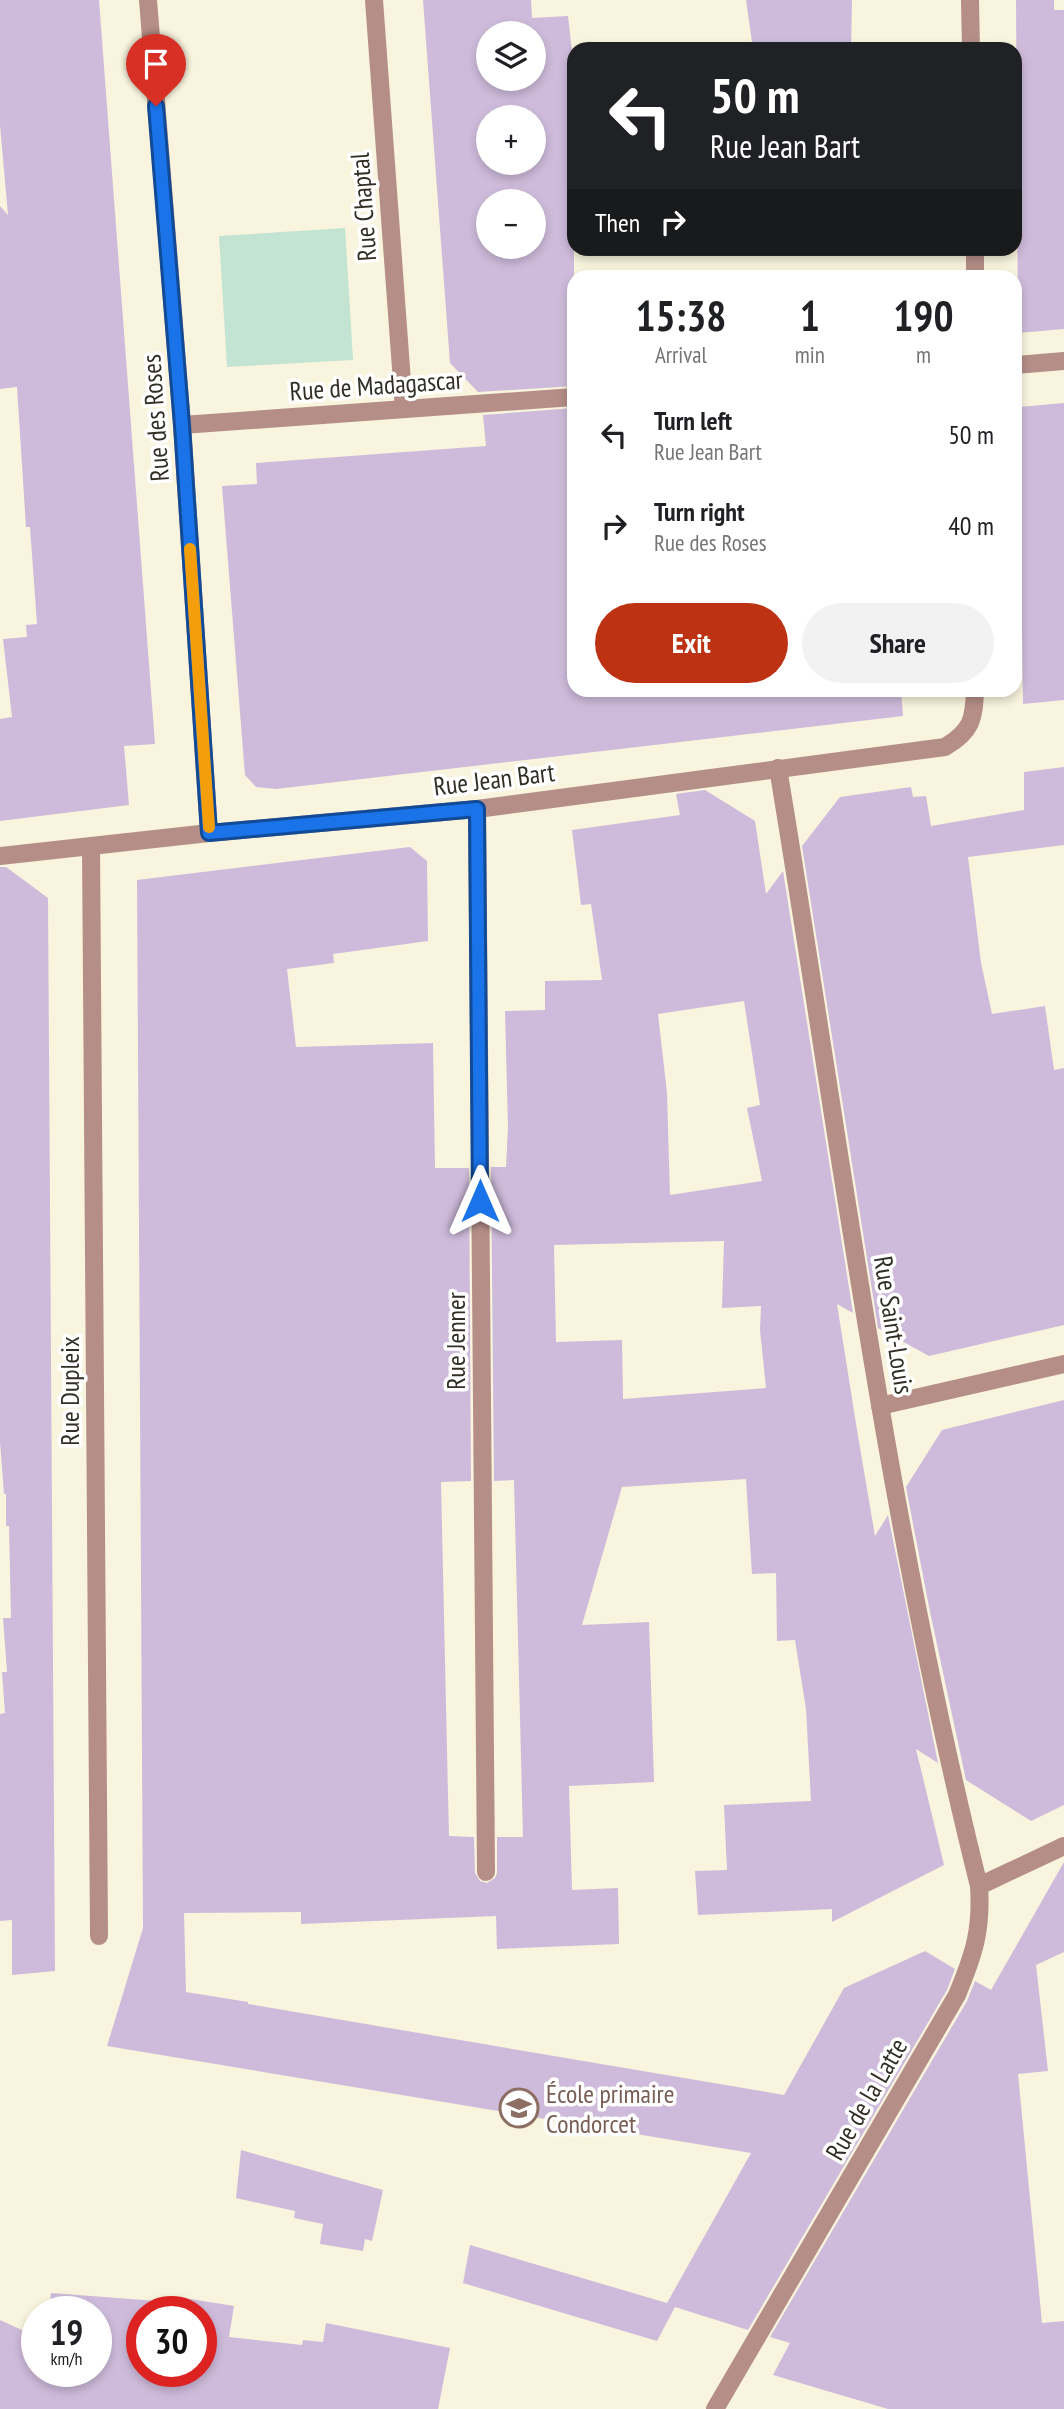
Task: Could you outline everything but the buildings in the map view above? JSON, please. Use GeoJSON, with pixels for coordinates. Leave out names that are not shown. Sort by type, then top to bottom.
{"type":"FeatureCollection","features":[{"type":"Feature","properties":{"kind":"street","name":"Rue des Roses"},"geometry":{"type":"LineString","coordinates":[[148,0],[182,425],[209,833]]}},
{"type":"Feature","properties":{"kind":"street","name":"Rue Chaptal"},"geometry":{"type":"LineString","coordinates":[[374,0],[404,409]]}},
{"type":"Feature","properties":{"kind":"street"},"geometry":{"type":"LineString","coordinates":[[970,0],[971,42]]}},
{"type":"Feature","properties":{"kind":"street"},"geometry":{"type":"LineString","coordinates":[[1022,364],[1064,361]]}},
{"type":"Feature","properties":{"kind":"street","name":"Rue de Madagascar"},"geometry":{"type":"LineString","coordinates":[[182,425],[567,397]]}},
{"type":"Feature","properties":{"kind":"street","name":"Rue Jean Bart"},"geometry":{"type":"LineString","coordinates":[[0,856],[209,833],[477,809],[945,747],[960,738],[970,725],[975,712],[975,697]]}},
{"type":"Feature","properties":{"kind":"street","name":"Rue Saint-Louis"},"geometry":{"type":"LineString","coordinates":[[778,768],[880,1406],[952,1774],[979,1886]]}},
{"type":"Feature","properties":{"kind":"street","name":"Rue Jenner"},"geometry":{"type":"LineString","coordinates":[[477,809],[486,1872]]}},
{"type":"Feature","properties":{"kind":"street","name":"Rue Dupleix"},"geometry":{"type":"LineString","coordinates":[[91,846],[99,1936]]}},
{"type":"Feature","properties":{"kind":"street"},"geometry":{"type":"LineString","coordinates":[[880,1406],[1064,1364]]}},
{"type":"Feature","properties":{"kind":"street"},"geometry":{"type":"LineString","coordinates":[[979,1886],[1064,1846]]}},
{"type":"Feature","properties":{"kind":"street","name":"Rue de la Latte"},"geometry":{"type":"LineString","coordinates":[[715,2409],[957,1995],[977,1939],[981,1914],[979,1886]]}},
{"type":"Feature","properties":{"kind":"green space"},"geometry":{"type":"Polygon","coordinates":[[[345,228],[353,360],[227,367],[219,236],[345,228]]]}},
{"type":"Feature","properties":{"kind":"slow traffic"},"geometry":{"type":"LineString","coordinates":[[190,549],[209,827]]}},
{"type":"Feature","properties":{"kind":"place","name":"École primaire Condorcet"},"geometry":{"type":"Point","coordinates":[519,2108]}},
{"type":"Feature","properties":{"kind":"route"},"geometry":{"type":"LineString","coordinates":[[156,106],[182,425],[209,833],[477,809],[480,1201]]}}]}
